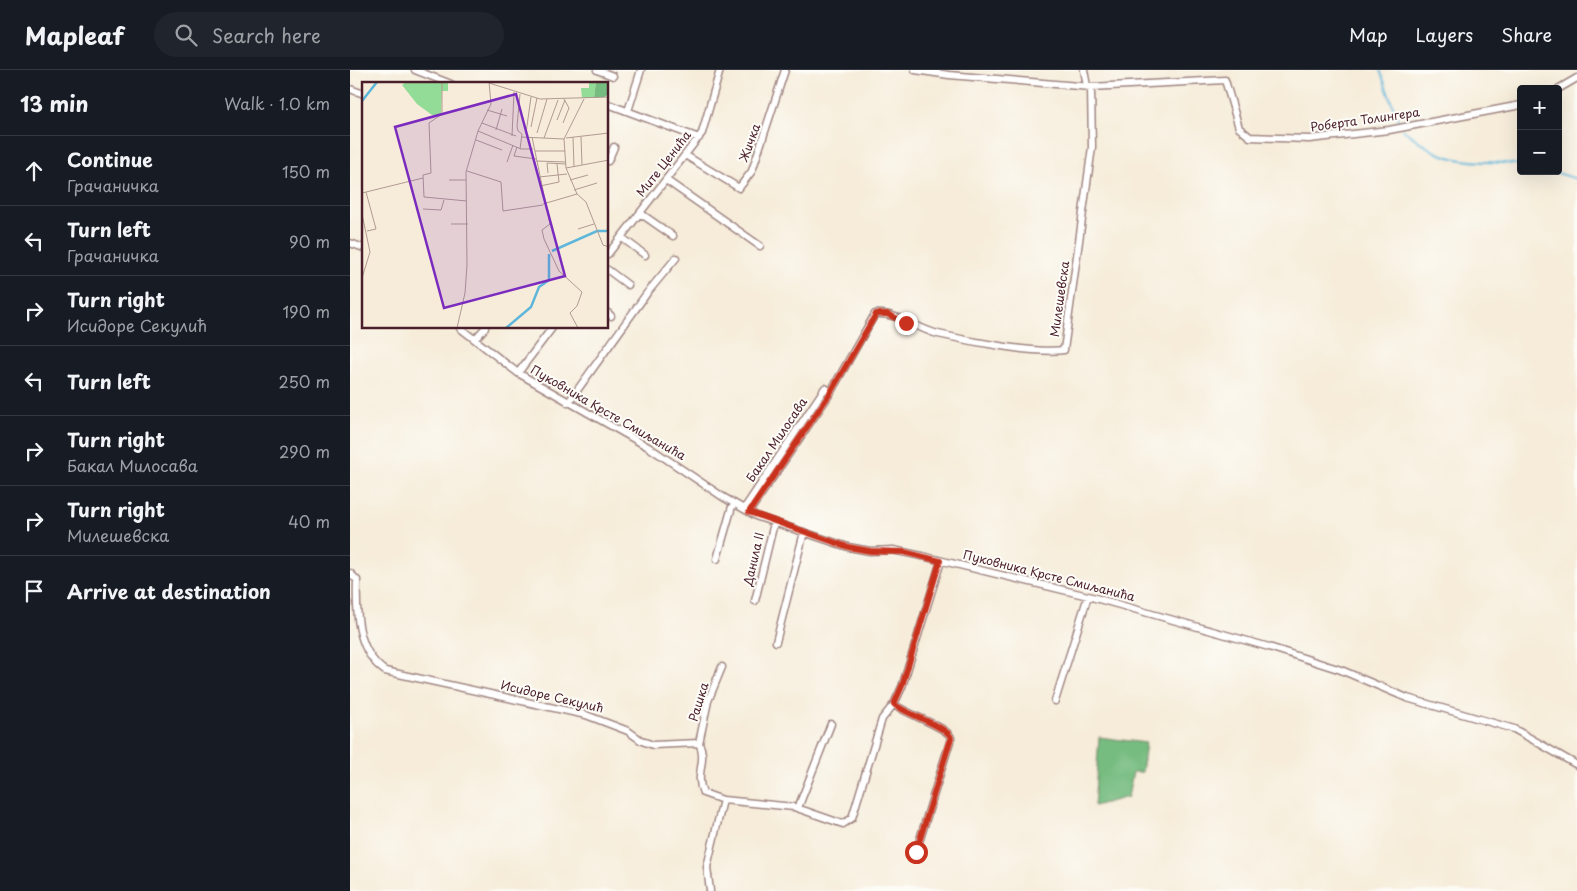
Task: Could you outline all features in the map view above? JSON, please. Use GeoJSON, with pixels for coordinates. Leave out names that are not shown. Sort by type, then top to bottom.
{"type":"FeatureCollection","features":[{"type":"Feature","properties":{"kind":"street"},"geometry":{"type":"LineString","coordinates":[[414,70],[446,82]]}},
{"type":"Feature","properties":{"kind":"street"},"geometry":{"type":"LineString","coordinates":[[597,70],[614,76]]}},
{"type":"Feature","properties":{"kind":"street"},"geometry":{"type":"LineString","coordinates":[[628,111],[640,70]]}},
{"type":"Feature","properties":{"kind":"street","name":"Мите Ценића"},"geometry":{"type":"LineString","coordinates":[[609,253],[699,138],[720,70]]}},
{"type":"Feature","properties":{"kind":"street","name":"Жичка"},"geometry":{"type":"LineString","coordinates":[[685,155],[738,188],[752,171],[785,70]]}},
{"type":"Feature","properties":{"kind":"street"},"geometry":{"type":"LineString","coordinates":[[916,70],[965,73],[1089,86],[1084,70]]}},
{"type":"Feature","properties":{"kind":"street"},"geometry":{"type":"LineString","coordinates":[[1562,87],[1577,78]]}},
{"type":"Feature","properties":{"kind":"street","name":"Роберта Толингера"},"geometry":{"type":"LineString","coordinates":[[1089,86],[1226,80],[1239,128],[1250,137],[1309,140],[1389,130],[1517,106]]}},
{"type":"Feature","properties":{"kind":"street","name":"Милешевска"},"geometry":{"type":"LineString","coordinates":[[876,314],[887,314],[937,334],[999,345],[1064,350],[1092,147],[1089,86]]}},
{"type":"Feature","properties":{"kind":"street"},"geometry":{"type":"LineString","coordinates":[[350,89],[362,93]]}},
{"type":"Feature","properties":{"kind":"street"},"geometry":{"type":"LineString","coordinates":[[609,104],[699,138]]}},
{"type":"Feature","properties":{"kind":"street"},"geometry":{"type":"LineString","coordinates":[[609,159],[614,147]]}},
{"type":"Feature","properties":{"kind":"street"},"geometry":{"type":"LineString","coordinates":[[666,180],[760,246]]}},
{"type":"Feature","properties":{"kind":"street","name":"Мите Ценића"},"geometry":{"type":"LineString","coordinates":[[640,213],[673,236]]}},
{"type":"Feature","properties":{"kind":"street"},"geometry":{"type":"LineString","coordinates":[[621,237],[645,255]]}},
{"type":"Feature","properties":{"kind":"street"},"geometry":{"type":"LineString","coordinates":[[350,243],[362,247]]}},
{"type":"Feature","properties":{"kind":"street"},"geometry":{"type":"LineString","coordinates":[[568,403],[641,301],[676,258]]}},
{"type":"Feature","properties":{"kind":"street"},"geometry":{"type":"LineString","coordinates":[[609,271],[628,285]]}},
{"type":"Feature","properties":{"kind":"street","name":"Бакал Милосава"},"geometry":{"type":"LineString","coordinates":[[746,511],[825,388],[831,392],[876,314]]}},
{"type":"Feature","properties":{"kind":"street","name":"Пуковника Крсте Смиљанића"},"geometry":{"type":"LineString","coordinates":[[461,329],[518,373],[650,448],[746,511],[774,523],[860,550],[904,552],[1088,596],[1341,670],[1407,698],[1514,729],[1577,765]]}},
{"type":"Feature","properties":{"kind":"street"},"geometry":{"type":"LineString","coordinates":[[475,339],[484,329]]}},
{"type":"Feature","properties":{"kind":"street"},"geometry":{"type":"LineString","coordinates":[[518,373],[551,329]]}},
{"type":"Feature","properties":{"kind":"street"},"geometry":{"type":"LineString","coordinates":[[717,559],[733,503]]}},
{"type":"Feature","properties":{"kind":"street","name":"Данила II"},"geometry":{"type":"LineString","coordinates":[[755,601],[774,523]]}},
{"type":"Feature","properties":{"kind":"street"},"geometry":{"type":"LineString","coordinates":[[776,642],[804,532]]}},
{"type":"Feature","properties":{"kind":"street"},"geometry":{"type":"LineString","coordinates":[[699,743],[704,752],[698,782],[703,793],[724,800],[798,808],[843,824],[852,818],[882,719],[894,704],[902,686],[940,561]]}},
{"type":"Feature","properties":{"kind":"street","name":"Исидоре Секулић"},"geometry":{"type":"LineString","coordinates":[[350,573],[357,580],[358,627],[376,665],[385,672],[586,715],[628,731],[642,741],[653,745],[699,743]]}},
{"type":"Feature","properties":{"kind":"street"},"geometry":{"type":"LineString","coordinates":[[1055,701],[1088,596]]}},
{"type":"Feature","properties":{"kind":"street","name":"Рашка"},"geometry":{"type":"LineString","coordinates":[[699,743],[708,701],[722,667]]}},
{"type":"Feature","properties":{"kind":"street"},"geometry":{"type":"LineString","coordinates":[[894,704],[912,717],[945,730],[950,734],[951,738],[916,852]]}},
{"type":"Feature","properties":{"kind":"street"},"geometry":{"type":"LineString","coordinates":[[798,808],[831,724]]}},
{"type":"Feature","properties":{"kind":"street"},"geometry":{"type":"LineString","coordinates":[[710,891],[707,866],[724,800]]}},
{"type":"Feature","properties":{"kind":"green space"},"geometry":{"type":"Polygon","coordinates":[[[1099,737],[1146,743],[1142,772],[1133,772],[1128,797],[1094,806],[1099,737]]]}},
{"type":"Feature","properties":{"kind":"waterway"},"geometry":{"type":"LineString","coordinates":[[1380,70],[1400,125]]}},
{"type":"Feature","properties":{"kind":"waterway"},"geometry":{"type":"LineString","coordinates":[[1402,129],[1430,149],[1444,155],[1465,160],[1517,165]]}},
{"type":"Feature","properties":{"kind":"waterway"},"geometry":{"type":"LineString","coordinates":[[1562,174],[1577,179]]}},
{"type":"Feature","properties":{"kind":"route"},"geometry":{"type":"LineString","coordinates":[[906,323],[887,314],[876,314],[829,395],[749,512],[770,522],[848,547],[870,551],[893,550],[940,561],[902,686],[894,704],[901,711],[912,717],[945,730],[950,734],[951,738],[916,852]]}}]}
